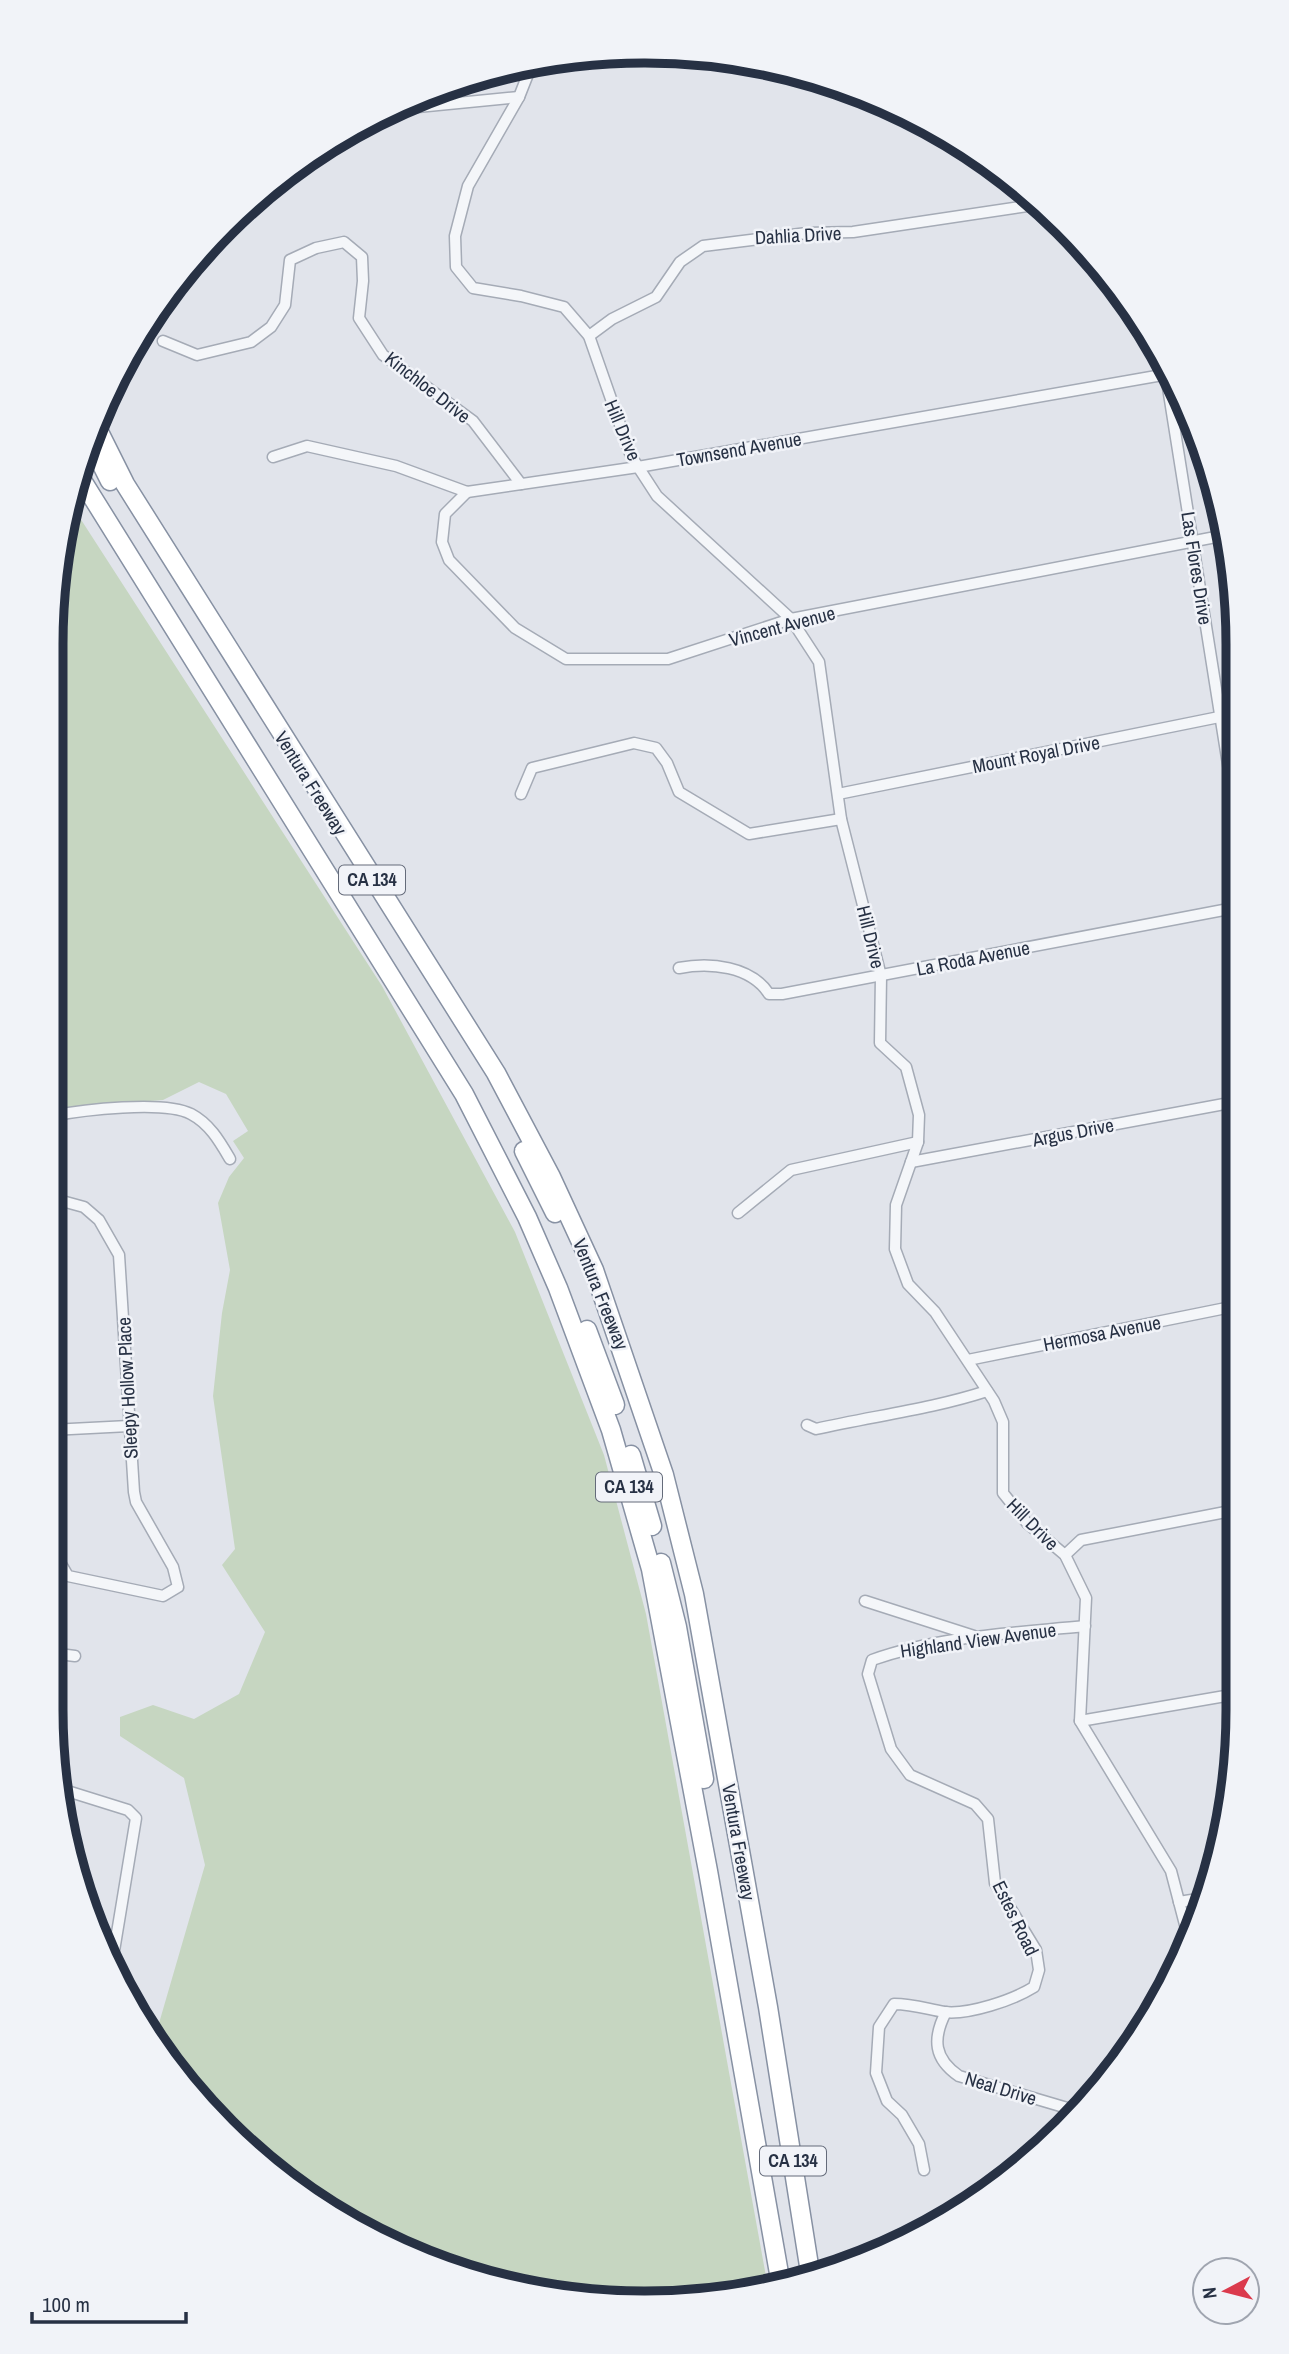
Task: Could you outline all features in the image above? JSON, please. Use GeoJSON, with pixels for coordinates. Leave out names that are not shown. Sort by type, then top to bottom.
{"type":"FeatureCollection","features":[{"type":"Feature","properties":{"kind":"highway","name":"Ventura Freeway"},"geometry":{"type":"LineString","coordinates":[[102,437],[125,484],[496,1073],[551,1177],[594,1270],[664,1475],[694,1594],[809,2267]]}},
{"type":"Feature","properties":{"kind":"highway"},"geometry":{"type":"LineString","coordinates":[[96,453],[144,537],[479,1067],[560,1223],[606,1332],[622,1346]]}},
{"type":"Feature","properties":{"kind":"highway","name":"Ventura Freeway"},"geometry":{"type":"LineString","coordinates":[[85,486],[482,1127],[558,1287],[611,1430],[651,1569],[672,1671],[779,2275]]}},
{"type":"Feature","properties":{"kind":"highway"},"geometry":{"type":"LineString","coordinates":[[264,772],[290,796],[447,1044],[507,1150],[551,1240],[601,1366],[641,1484],[677,1627],[790,2272]]}},
{"type":"Feature","properties":{"kind":"highway"},"geometry":{"type":"LineString","coordinates":[[774,2049],[767,2075],[799,2270]]}},
{"type":"Feature","properties":{"kind":"street","name":"Hill Drive"},"geometry":{"type":"LineString","coordinates":[[528,75],[519,97],[468,186],[455,236],[456,267],[473,288],[564,307],[589,336],[622,433],[638,467],[657,496],[791,619],[818,662],[841,819],[881,976],[880,1043],[906,1067],[919,1115],[918,1142],[896,1205],[895,1249],[908,1284],[936,1312],[988,1391],[1003,1422],[1003,1493],[1027,1523],[1065,1555],[1086,1598],[1080,1721]]}},
{"type":"Feature","properties":{"kind":"street"},"geometry":{"type":"LineString","coordinates":[[424,106],[519,97]]}},
{"type":"Feature","properties":{"kind":"street","name":"Dahlia Drive"},"geometry":{"type":"LineString","coordinates":[[589,336],[612,319],[656,297],[680,262],[703,246],[807,233],[853,232],[1027,206]]}},
{"type":"Feature","properties":{"kind":"street","name":"Kinchloe Drive"},"geometry":{"type":"LineString","coordinates":[[163,341],[197,355],[251,342],[271,327],[285,305],[290,260],[316,248],[344,242],[362,257],[359,318],[383,355],[473,421],[521,484]]}},
{"type":"Feature","properties":{"kind":"street","name":"Townsend Avenue"},"geometry":{"type":"LineString","coordinates":[[273,457],[307,446],[396,466],[467,492],[638,467],[1160,375]]}},
{"type":"Feature","properties":{"kind":"street","name":"Las Flores Drive"},"geometry":{"type":"LineString","coordinates":[[1170,397],[1226,753]]}},
{"type":"Feature","properties":{"kind":"street","name":"Vincent Avenue"},"geometry":{"type":"LineString","coordinates":[[467,492],[445,514],[442,542],[449,560],[515,628],[566,659],[668,659],[791,619],[1216,537]]}},
{"type":"Feature","properties":{"kind":"street","name":"Mount Royal Drive"},"geometry":{"type":"LineString","coordinates":[[838,794],[1226,715]]}},
{"type":"Feature","properties":{"kind":"street"},"geometry":{"type":"LineString","coordinates":[[521,794],[531,768],[634,743],[656,748],[667,763],[679,792],[749,834],[841,819]]}},
{"type":"Feature","properties":{"kind":"street","name":"La Roda Avenue"},"geometry":{"type":"LineString","coordinates":[[679,968],[697,965],[748,973],[761,982],[769,994],[881,976],[1226,910]]}},
{"type":"Feature","properties":{"kind":"street","name":"Argus Drive"},"geometry":{"type":"LineString","coordinates":[[911,1162],[1226,1104]]}},
{"type":"Feature","properties":{"kind":"street"},"geometry":{"type":"LineString","coordinates":[[63,1115],[145,1107],[190,1113],[218,1139],[230,1159]]}},
{"type":"Feature","properties":{"kind":"street"},"geometry":{"type":"LineString","coordinates":[[738,1213],[791,1170],[918,1142]]}},
{"type":"Feature","properties":{"kind":"street","name":"Sleepy Hollow Place"},"geometry":{"type":"LineString","coordinates":[[63,1201],[84,1207],[99,1220],[119,1255],[136,1502],[173,1567],[178,1583],[171,1593],[163,1596],[68,1576],[63,1567]]}},
{"type":"Feature","properties":{"kind":"street","name":"Hermosa Avenue"},"geometry":{"type":"LineString","coordinates":[[968,1360],[1226,1308]]}},
{"type":"Feature","properties":{"kind":"street"},"geometry":{"type":"LineString","coordinates":[[807,1425],[816,1429],[893,1411],[943,1405],[988,1391]]}},
{"type":"Feature","properties":{"kind":"street"},"geometry":{"type":"LineString","coordinates":[[63,1429],[129,1426]]}},
{"type":"Feature","properties":{"kind":"street"},"geometry":{"type":"LineString","coordinates":[[1065,1555],[1082,1541],[1226,1512]]}},
{"type":"Feature","properties":{"kind":"street"},"geometry":{"type":"LineString","coordinates":[[865,1601],[977,1637]]}},
{"type":"Feature","properties":{"kind":"street","name":"Highland View Avenue"},"geometry":{"type":"LineString","coordinates":[[872,1660],[890,1653],[977,1637],[1085,1626]]}},
{"type":"Feature","properties":{"kind":"street"},"geometry":{"type":"LineString","coordinates":[[63,1654],[75,1656]]}},
{"type":"Feature","properties":{"kind":"street","name":"Estes Road"},"geometry":{"type":"LineString","coordinates":[[872,1660],[868,1674],[891,1749],[910,1775],[975,1804],[988,1819],[995,1883],[1036,1950],[1039,1970],[1034,1987],[1012,2000],[946,2012],[911,2004],[894,2004],[879,2027],[876,2073],[887,2101],[902,2115],[919,2144],[924,2170]]}},
{"type":"Feature","properties":{"kind":"street"},"geometry":{"type":"LineString","coordinates":[[1185,1924],[1171,1871],[1080,1721],[1226,1696]]}},
{"type":"Feature","properties":{"kind":"street"},"geometry":{"type":"LineString","coordinates":[[69,1792],[134,1813],[136,1824],[114,1948]]}},
{"type":"Feature","properties":{"kind":"street"},"geometry":{"type":"LineString","coordinates":[[1179,1902],[1194,1900]]}},
{"type":"Feature","properties":{"kind":"street","name":"Neal Drive"},"geometry":{"type":"LineString","coordinates":[[946,2012],[936,2037],[940,2060],[950,2070],[960,2076],[1068,2108]]}},
{"type":"Feature","properties":{"kind":"green space"},"geometry":{"type":"Polygon","coordinates":[[[78,515],[382,986],[515,1232],[604,1455],[646,1614],[766,2278],[683,2290],[606,2290],[531,2280],[494,2271],[422,2247],[387,2231],[321,2193],[261,2147],[207,2093],[158,2028],[205,1865],[184,1778],[120,1736],[120,1717],[153,1705],[194,1719],[239,1694],[265,1632],[222,1565],[235,1549],[213,1396],[222,1313],[230,1270],[218,1203],[229,1177],[244,1158],[233,1141],[248,1131],[226,1094],[199,1082],[163,1100],[63,1108],[63,644],[68,569],[78,515]]]}}]}
